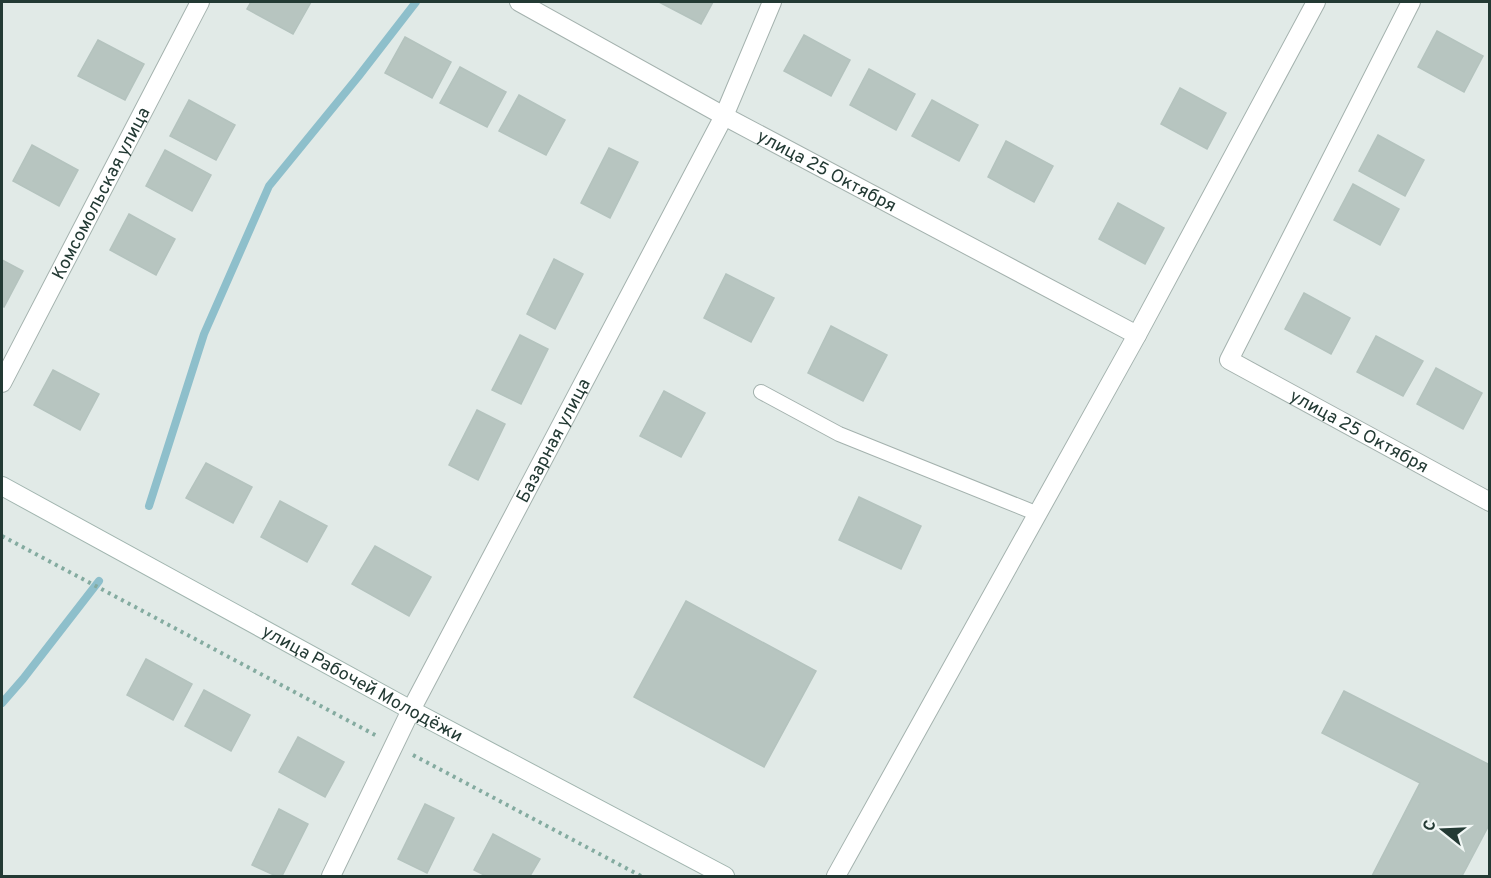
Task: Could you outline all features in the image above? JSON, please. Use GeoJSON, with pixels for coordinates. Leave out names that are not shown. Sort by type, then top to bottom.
{"type":"FeatureCollection","features":[{"type":"Feature","properties":{"kind":"street","name":"Комсомольская улица"},"geometry":{"type":"LineString","coordinates":[[2,383],[200,2]]}},
{"type":"Feature","properties":{"kind":"street","name":"улица 25 Октября"},"geometry":{"type":"LineString","coordinates":[[519,2],[724,117],[1137,335]]}},
{"type":"Feature","properties":{"kind":"street","name":"Базарная улица"},"geometry":{"type":"LineString","coordinates":[[331,876],[411,710],[724,117],[772,2]]}},
{"type":"Feature","properties":{"kind":"street"},"geometry":{"type":"LineString","coordinates":[[836,876],[1137,335],[1316,2]]}},
{"type":"Feature","properties":{"kind":"street","name":"улица 25 Октября"},"geometry":{"type":"LineString","coordinates":[[1411,2],[1229,360],[1490,502]]}},
{"type":"Feature","properties":{"kind":"street","name":"улица Рабочей Молодёжи"},"geometry":{"type":"LineString","coordinates":[[2,486],[411,710],[725,876]]}},
{"type":"Feature","properties":{"kind":"lane"},"geometry":{"type":"LineString","coordinates":[[761,392],[839,434],[1038,514]]}},
{"type":"Feature","properties":{"kind":"path"},"geometry":{"type":"LineString","coordinates":[[2,536],[641,876]]}},
{"type":"Feature","properties":{"kind":"building"},"geometry":{"type":"Polygon","coordinates":[[[251,2],[311,2],[293,34],[247,9],[251,2]]]}},
{"type":"Feature","properties":{"kind":"building"},"geometry":{"type":"Polygon","coordinates":[[[659,2],[713,2],[701,24],[659,2]]]}},
{"type":"Feature","properties":{"kind":"building"},"geometry":{"type":"Polygon","coordinates":[[[1437,31],[1483,56],[1464,92],[1418,67],[1437,31]]]}},
{"type":"Feature","properties":{"kind":"building"},"geometry":{"type":"Polygon","coordinates":[[[804,35],[850,60],[831,96],[784,71],[804,35]]]}},
{"type":"Feature","properties":{"kind":"building"},"geometry":{"type":"Polygon","coordinates":[[[405,37],[451,62],[432,98],[385,73],[405,37]]]}},
{"type":"Feature","properties":{"kind":"building"},"geometry":{"type":"Polygon","coordinates":[[[98,40],[144,64],[125,100],[78,76],[98,40]]]}},
{"type":"Feature","properties":{"kind":"building"},"geometry":{"type":"Polygon","coordinates":[[[460,67],[506,92],[487,127],[440,103],[460,67]]]}},
{"type":"Feature","properties":{"kind":"building"},"geometry":{"type":"Polygon","coordinates":[[[869,69],[915,94],[896,130],[850,105],[869,69]]]}},
{"type":"Feature","properties":{"kind":"building"},"geometry":{"type":"Polygon","coordinates":[[[1180,88],[1226,113],[1207,149],[1161,124],[1180,88]]]}},
{"type":"Feature","properties":{"kind":"building"},"geometry":{"type":"Polygon","coordinates":[[[519,95],[565,120],[546,155],[499,131],[519,95]]]}},
{"type":"Feature","properties":{"kind":"building"},"geometry":{"type":"Polygon","coordinates":[[[189,100],[235,125],[216,160],[170,136],[189,100]]]}},
{"type":"Feature","properties":{"kind":"building"},"geometry":{"type":"Polygon","coordinates":[[[932,100],[978,125],[959,161],[912,136],[932,100]]]}},
{"type":"Feature","properties":{"kind":"building"},"geometry":{"type":"Polygon","coordinates":[[[1378,135],[1424,160],[1405,196],[1359,171],[1378,135]]]}},
{"type":"Feature","properties":{"kind":"building"},"geometry":{"type":"Polygon","coordinates":[[[1006,141],[1053,166],[1034,202],[988,177],[1006,141]]]}},
{"type":"Feature","properties":{"kind":"building"},"geometry":{"type":"Polygon","coordinates":[[[32,145],[78,170],[59,206],[13,181],[32,145]]]}},
{"type":"Feature","properties":{"kind":"building"},"geometry":{"type":"Polygon","coordinates":[[[609,148],[638,162],[610,218],[581,203],[609,148]]]}},
{"type":"Feature","properties":{"kind":"building"},"geometry":{"type":"Polygon","coordinates":[[[165,150],[211,175],[192,211],[146,186],[165,150]]]}},
{"type":"Feature","properties":{"kind":"building"},"geometry":{"type":"Polygon","coordinates":[[[1353,184],[1399,209],[1380,245],[1334,220],[1353,184]]]}},
{"type":"Feature","properties":{"kind":"building"},"geometry":{"type":"Polygon","coordinates":[[[1118,203],[1164,228],[1145,264],[1099,239],[1118,203]]]}},
{"type":"Feature","properties":{"kind":"building"},"geometry":{"type":"Polygon","coordinates":[[[129,214],[175,239],[156,275],[110,250],[129,214]]]}},
{"type":"Feature","properties":{"kind":"building"},"geometry":{"type":"Polygon","coordinates":[[[554,259],[583,274],[555,329],[527,314],[554,259]]]}},
{"type":"Feature","properties":{"kind":"building"},"geometry":{"type":"Polygon","coordinates":[[[2,260],[23,271],[4,307],[2,306],[2,260]]]}},
{"type":"Feature","properties":{"kind":"building"},"geometry":{"type":"Polygon","coordinates":[[[726,274],[774,298],[751,342],[704,318],[726,274]]]}},
{"type":"Feature","properties":{"kind":"building"},"geometry":{"type":"Polygon","coordinates":[[[1304,293],[1350,318],[1331,354],[1285,329],[1304,293]]]}},
{"type":"Feature","properties":{"kind":"building"},"geometry":{"type":"Polygon","coordinates":[[[831,326],[887,355],[863,401],[808,373],[831,326]]]}},
{"type":"Feature","properties":{"kind":"building"},"geometry":{"type":"Polygon","coordinates":[[[520,335],[548,349],[521,404],[492,390],[520,335]]]}},
{"type":"Feature","properties":{"kind":"building"},"geometry":{"type":"Polygon","coordinates":[[[1376,336],[1423,361],[1403,396],[1357,372],[1376,336]]]}},
{"type":"Feature","properties":{"kind":"building"},"geometry":{"type":"Polygon","coordinates":[[[1436,368],[1482,393],[1463,429],[1417,404],[1436,368]]]}},
{"type":"Feature","properties":{"kind":"building"},"geometry":{"type":"Polygon","coordinates":[[[53,370],[99,394],[80,430],[34,405],[53,370]]]}},
{"type":"Feature","properties":{"kind":"building"},"geometry":{"type":"Polygon","coordinates":[[[664,391],[705,413],[681,457],[640,436],[664,391]]]}},
{"type":"Feature","properties":{"kind":"building"},"geometry":{"type":"Polygon","coordinates":[[[477,410],[505,424],[478,480],[449,465],[477,410]]]}},
{"type":"Feature","properties":{"kind":"building"},"geometry":{"type":"Polygon","coordinates":[[[206,463],[252,487],[233,523],[186,498],[206,463]]]}},
{"type":"Feature","properties":{"kind":"building"},"geometry":{"type":"Polygon","coordinates":[[[859,497],[921,526],[901,569],[839,540],[859,497]]]}},
{"type":"Feature","properties":{"kind":"building"},"geometry":{"type":"Polygon","coordinates":[[[280,501],[327,526],[307,562],[261,537],[280,501]]]}},
{"type":"Feature","properties":{"kind":"building"},"geometry":{"type":"Polygon","coordinates":[[[375,546],[431,577],[409,616],[352,584],[375,546]]]}},
{"type":"Feature","properties":{"kind":"building"},"geometry":{"type":"Polygon","coordinates":[[[686,601],[816,671],[764,767],[634,697],[686,601]]]}},
{"type":"Feature","properties":{"kind":"building"},"geometry":{"type":"Polygon","coordinates":[[[146,659],[192,684],[173,720],[127,695],[146,659]]]}},
{"type":"Feature","properties":{"kind":"building"},"geometry":{"type":"Polygon","coordinates":[[[204,690],[250,715],[231,751],[185,726],[204,690]]]}},
{"type":"Feature","properties":{"kind":"building"},"geometry":{"type":"Polygon","coordinates":[[[1344,691],[1490,765],[1490,823],[1462,876],[1372,876],[1420,783],[1322,733],[1344,691]]]}},
{"type":"Feature","properties":{"kind":"building"},"geometry":{"type":"Polygon","coordinates":[[[298,737],[344,762],[325,797],[279,772],[298,737]]]}},
{"type":"Feature","properties":{"kind":"building"},"geometry":{"type":"Polygon","coordinates":[[[425,804],[454,818],[427,873],[398,859],[425,804]]]}},
{"type":"Feature","properties":{"kind":"building"},"geometry":{"type":"Polygon","coordinates":[[[279,809],[308,824],[282,876],[276,876],[252,865],[279,809]]]}},
{"type":"Feature","properties":{"kind":"building"},"geometry":{"type":"Polygon","coordinates":[[[493,834],[540,859],[530,876],[486,876],[474,870],[493,834]]]}},
{"type":"Feature","properties":{"kind":"waterway"},"geometry":{"type":"LineString","coordinates":[[149,506],[204,334],[269,186],[416,2]]}},
{"type":"Feature","properties":{"kind":"waterway"},"geometry":{"type":"LineString","coordinates":[[2,703],[99,581]]}}]}
